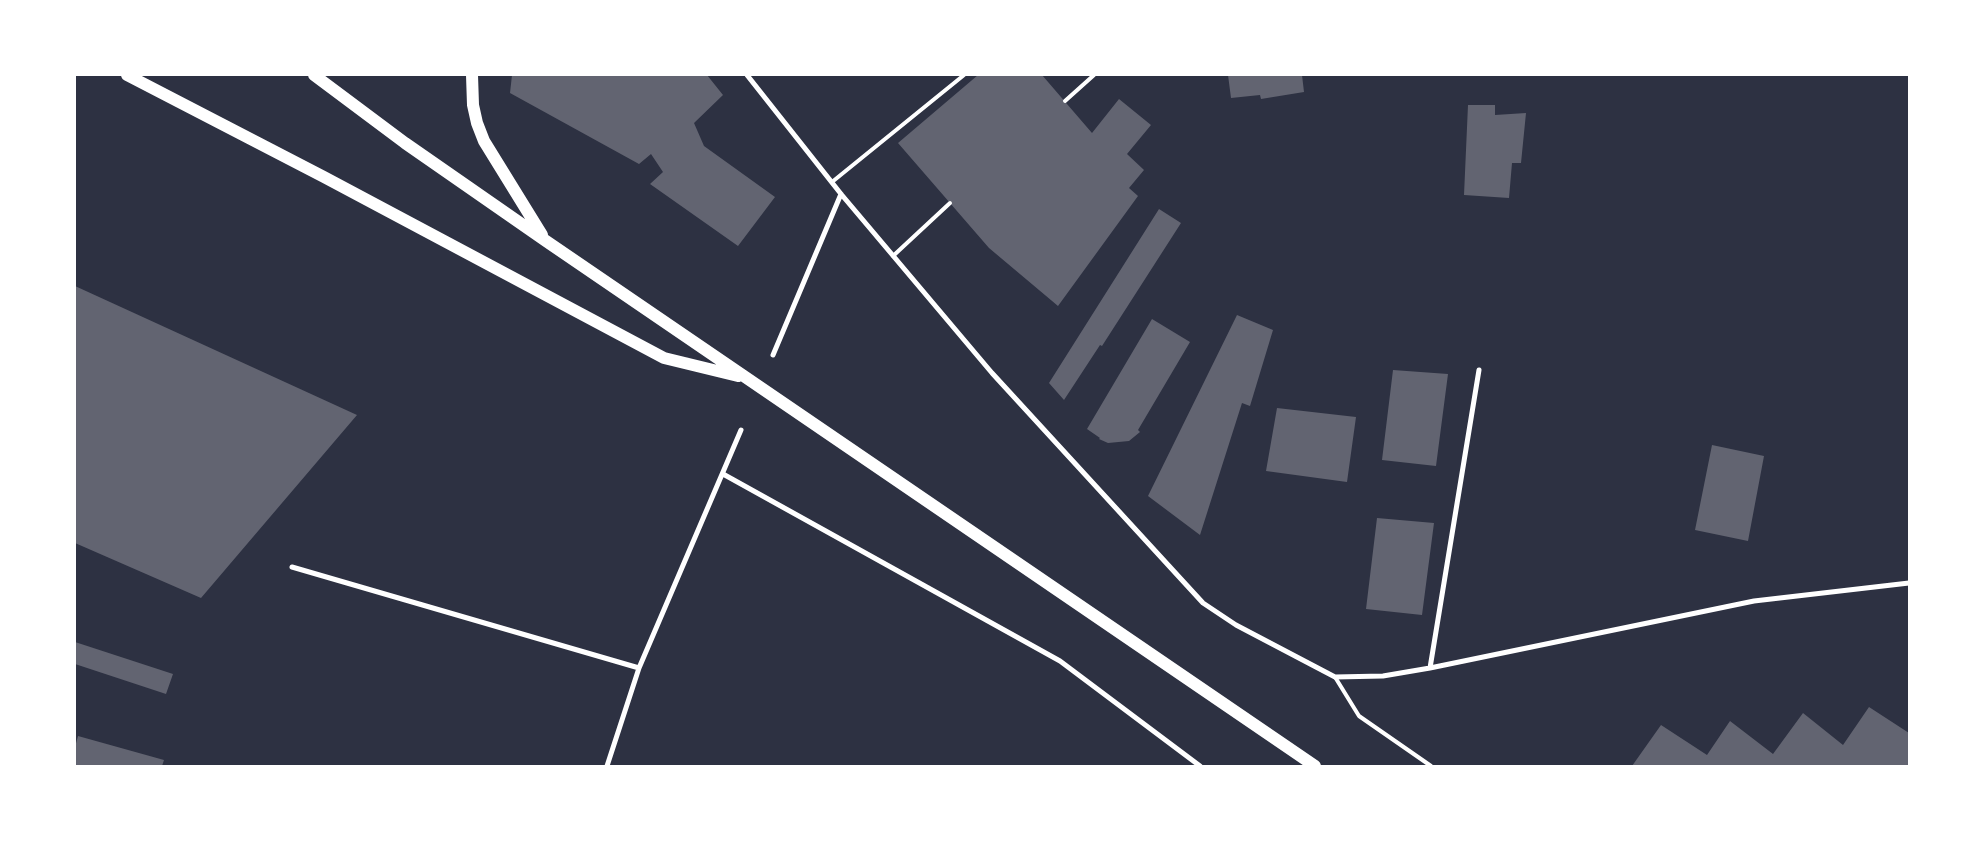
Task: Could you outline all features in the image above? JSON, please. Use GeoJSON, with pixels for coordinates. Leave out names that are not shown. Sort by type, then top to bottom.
{"type":"FeatureCollection","features":[{"type":"Feature","properties":{"kind":"main road"},"geometry":{"type":"LineString","coordinates":[[127,75],[342,186],[664,358],[746,378]]}},
{"type":"Feature","properties":{"kind":"main road"},"geometry":{"type":"LineString","coordinates":[[314,75],[405,143],[546,241],[1316,766]]}},
{"type":"Feature","properties":{"kind":"main road"},"geometry":{"type":"LineString","coordinates":[[472,75],[473,105],[484,141],[546,241]]}},
{"type":"Feature","properties":{"kind":"street"},"geometry":{"type":"LineString","coordinates":[[746,75],[841,194],[992,373],[1202,603],[1236,625],[1335,677],[1383,676],[1754,602],[1909,583]]}},
{"type":"Feature","properties":{"kind":"street"},"geometry":{"type":"LineString","coordinates":[[773,355],[841,194]]}},
{"type":"Feature","properties":{"kind":"street"},"geometry":{"type":"LineString","coordinates":[[1430,668],[1479,370]]}},
{"type":"Feature","properties":{"kind":"street"},"geometry":{"type":"LineString","coordinates":[[607,766],[639,668],[741,430]]}},
{"type":"Feature","properties":{"kind":"street"},"geometry":{"type":"LineString","coordinates":[[723,474],[1060,661],[1200,766]]}},
{"type":"Feature","properties":{"kind":"street"},"geometry":{"type":"LineString","coordinates":[[292,567],[639,668]]}},
{"type":"Feature","properties":{"kind":"lane"},"geometry":{"type":"LineString","coordinates":[[832,182],[964,75]]}},
{"type":"Feature","properties":{"kind":"lane"},"geometry":{"type":"LineString","coordinates":[[1065,101],[1094,75]]}},
{"type":"Feature","properties":{"kind":"lane"},"geometry":{"type":"LineString","coordinates":[[893,256],[950,203]]}},
{"type":"Feature","properties":{"kind":"lane"},"geometry":{"type":"LineString","coordinates":[[1335,677],[1359,716],[1430,766]]}},
{"type":"Feature","properties":{"kind":"building"},"geometry":{"type":"Polygon","coordinates":[[[512,75],[707,75],[723,95],[694,123],[704,146],[775,197],[738,246],[650,184],[663,172],[651,154],[639,164],[510,93],[512,75]]]}},
{"type":"Feature","properties":{"kind":"building"},"geometry":{"type":"Polygon","coordinates":[[[978,75],[1042,75],[1092,133],[1119,99],[1151,125],[1127,154],[1144,170],[1129,188],[1138,196],[1058,306],[989,248],[898,143],[978,75]]]}},
{"type":"Feature","properties":{"kind":"building"},"geometry":{"type":"Polygon","coordinates":[[[1228,75],[1302,75],[1304,92],[1261,99],[1260,95],[1231,98],[1228,75]]]}},
{"type":"Feature","properties":{"kind":"building"},"geometry":{"type":"Polygon","coordinates":[[[1468,105],[1495,105],[1495,115],[1526,113],[1521,163],[1512,163],[1509,198],[1464,195],[1468,105]]]}},
{"type":"Feature","properties":{"kind":"building"},"geometry":{"type":"Polygon","coordinates":[[[1159,209],[1181,223],[1102,346],[1100,345],[1064,400],[1049,383],[1159,209]]]}},
{"type":"Feature","properties":{"kind":"building"},"geometry":{"type":"Polygon","coordinates":[[[75,286],[357,415],[201,598],[75,543],[75,286]]]}},
{"type":"Feature","properties":{"kind":"building"},"geometry":{"type":"Polygon","coordinates":[[[1237,315],[1273,330],[1250,406],[1242,403],[1200,535],[1148,496],[1237,315]]]}},
{"type":"Feature","properties":{"kind":"building"},"geometry":{"type":"Polygon","coordinates":[[[1152,319],[1190,342],[1138,430],[1140,432],[1129,441],[1108,443],[1099,439],[1087,429],[1152,319]]]}},
{"type":"Feature","properties":{"kind":"building"},"geometry":{"type":"Polygon","coordinates":[[[1393,370],[1448,374],[1436,466],[1382,460],[1393,370]]]}},
{"type":"Feature","properties":{"kind":"building"},"geometry":{"type":"Polygon","coordinates":[[[1277,408],[1356,417],[1347,482],[1266,471],[1277,408]]]}},
{"type":"Feature","properties":{"kind":"building"},"geometry":{"type":"Polygon","coordinates":[[[1712,445],[1764,456],[1748,541],[1695,530],[1712,445]]]}},
{"type":"Feature","properties":{"kind":"building"},"geometry":{"type":"Polygon","coordinates":[[[1377,518],[1434,523],[1422,615],[1366,609],[1377,518]]]}},
{"type":"Feature","properties":{"kind":"building"},"geometry":{"type":"Polygon","coordinates":[[[75,642],[173,674],[166,694],[75,664],[75,642]]]}},
{"type":"Feature","properties":{"kind":"building"},"geometry":{"type":"Polygon","coordinates":[[[1869,707],[1909,733],[1909,766],[1632,766],[1661,725],[1707,755],[1730,721],[1773,754],[1803,713],[1843,745],[1869,707]]]}},
{"type":"Feature","properties":{"kind":"building"},"geometry":{"type":"Polygon","coordinates":[[[78,736],[164,760],[162,766],[75,766],[75,747],[78,736]]]}}]}
